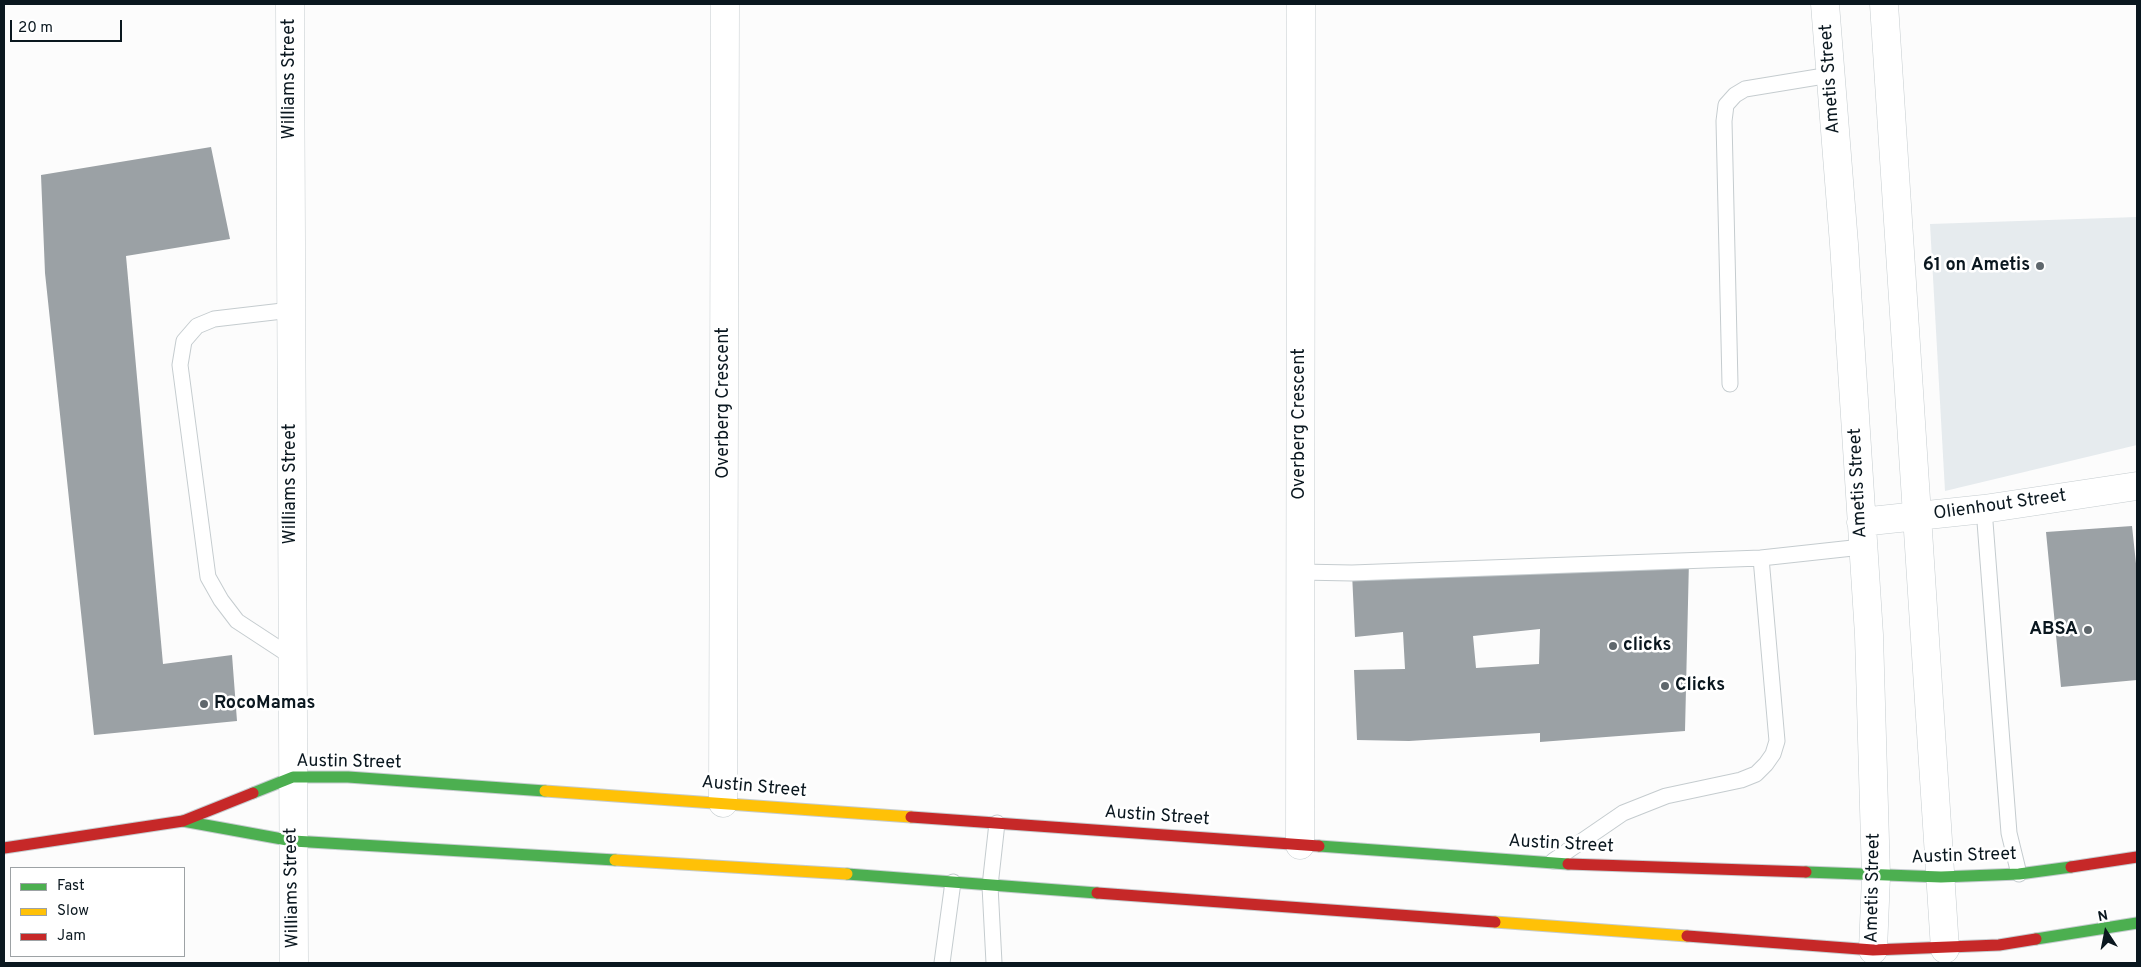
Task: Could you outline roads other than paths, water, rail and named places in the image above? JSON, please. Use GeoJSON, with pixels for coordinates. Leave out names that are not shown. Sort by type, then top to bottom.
{"type":"FeatureCollection","features":[{"type":"Feature","properties":{"kind":"street","name":"Williams Street"},"geometry":{"type":"LineString","coordinates":[[290,4],[294,963]]}},
{"type":"Feature","properties":{"kind":"street","name":"Overberg Crescent"},"geometry":{"type":"LineString","coordinates":[[723,803],[725,4]]}},
{"type":"Feature","properties":{"kind":"street","name":"Overberg Crescent"},"geometry":{"type":"LineString","coordinates":[[1300,845],[1301,4]]}},
{"type":"Feature","properties":{"kind":"street","name":"Ametis Street"},"geometry":{"type":"LineString","coordinates":[[1825,4],[1844,244],[1869,635],[1876,876],[1874,957]]}},
{"type":"Feature","properties":{"kind":"street"},"geometry":{"type":"LineString","coordinates":[[1884,4],[1945,949]]}},
{"type":"Feature","properties":{"kind":"street","name":"Olienhout Street"},"geometry":{"type":"LineString","coordinates":[[1862,535],[1918,516],[1984,509],[2137,486]]}},
{"type":"Feature","properties":{"kind":"street","name":"Austin Street"},"geometry":{"type":"LineString","coordinates":[[4,848],[183,821],[292,777],[348,777],[723,803],[843,814],[998,823],[1550,863],[1941,877],[2019,874],[2137,857]]}},
{"type":"Feature","properties":{"kind":"street","name":"Austin Street"},"geometry":{"type":"LineString","coordinates":[[183,821],[293,841],[953,882],[1874,957],[1999,945],[2137,923]]}},
{"type":"Feature","properties":{"kind":"lane"},"geometry":{"type":"LineString","coordinates":[[1730,384],[1724,130],[1726,105],[1735,95],[1745,89],[1830,74]]}},
{"type":"Feature","properties":{"kind":"lane"},"geometry":{"type":"LineString","coordinates":[[291,310],[214,319],[197,326],[184,341],[180,365],[208,577],[221,600],[237,621],[292,657]]}},
{"type":"Feature","properties":{"kind":"lane"},"geometry":{"type":"LineString","coordinates":[[1984,509],[2009,833],[2019,874]]}},
{"type":"Feature","properties":{"kind":"lane"},"geometry":{"type":"LineString","coordinates":[[1300,572],[1352,573],[1761,558],[1862,535]]}},
{"type":"Feature","properties":{"kind":"lane"},"geometry":{"type":"LineString","coordinates":[[1550,863],[1623,813],[1666,796],[1741,780],[1756,774],[1774,754],[1777,741],[1761,558]]}},
{"type":"Feature","properties":{"kind":"lane"},"geometry":{"type":"LineString","coordinates":[[994,963],[990,886],[998,823]]}},
{"type":"Feature","properties":{"kind":"lane"},"geometry":{"type":"LineString","coordinates":[[942,963],[953,882]]}},
{"type":"Feature","properties":{"kind":"place","name":"61 on Ametis"},"geometry":{"type":"Point","coordinates":[2040,266]}},
{"type":"Feature","properties":{"kind":"place","name":"ABSA"},"geometry":{"type":"Point","coordinates":[2088,630]}},
{"type":"Feature","properties":{"kind":"place","name":"clicks"},"geometry":{"type":"Point","coordinates":[1613,646]}},
{"type":"Feature","properties":{"kind":"place","name":"Clicks"},"geometry":{"type":"Point","coordinates":[1665,686]}},
{"type":"Feature","properties":{"kind":"place","name":"RocoMamas"},"geometry":{"type":"Point","coordinates":[204,704]}}]}
